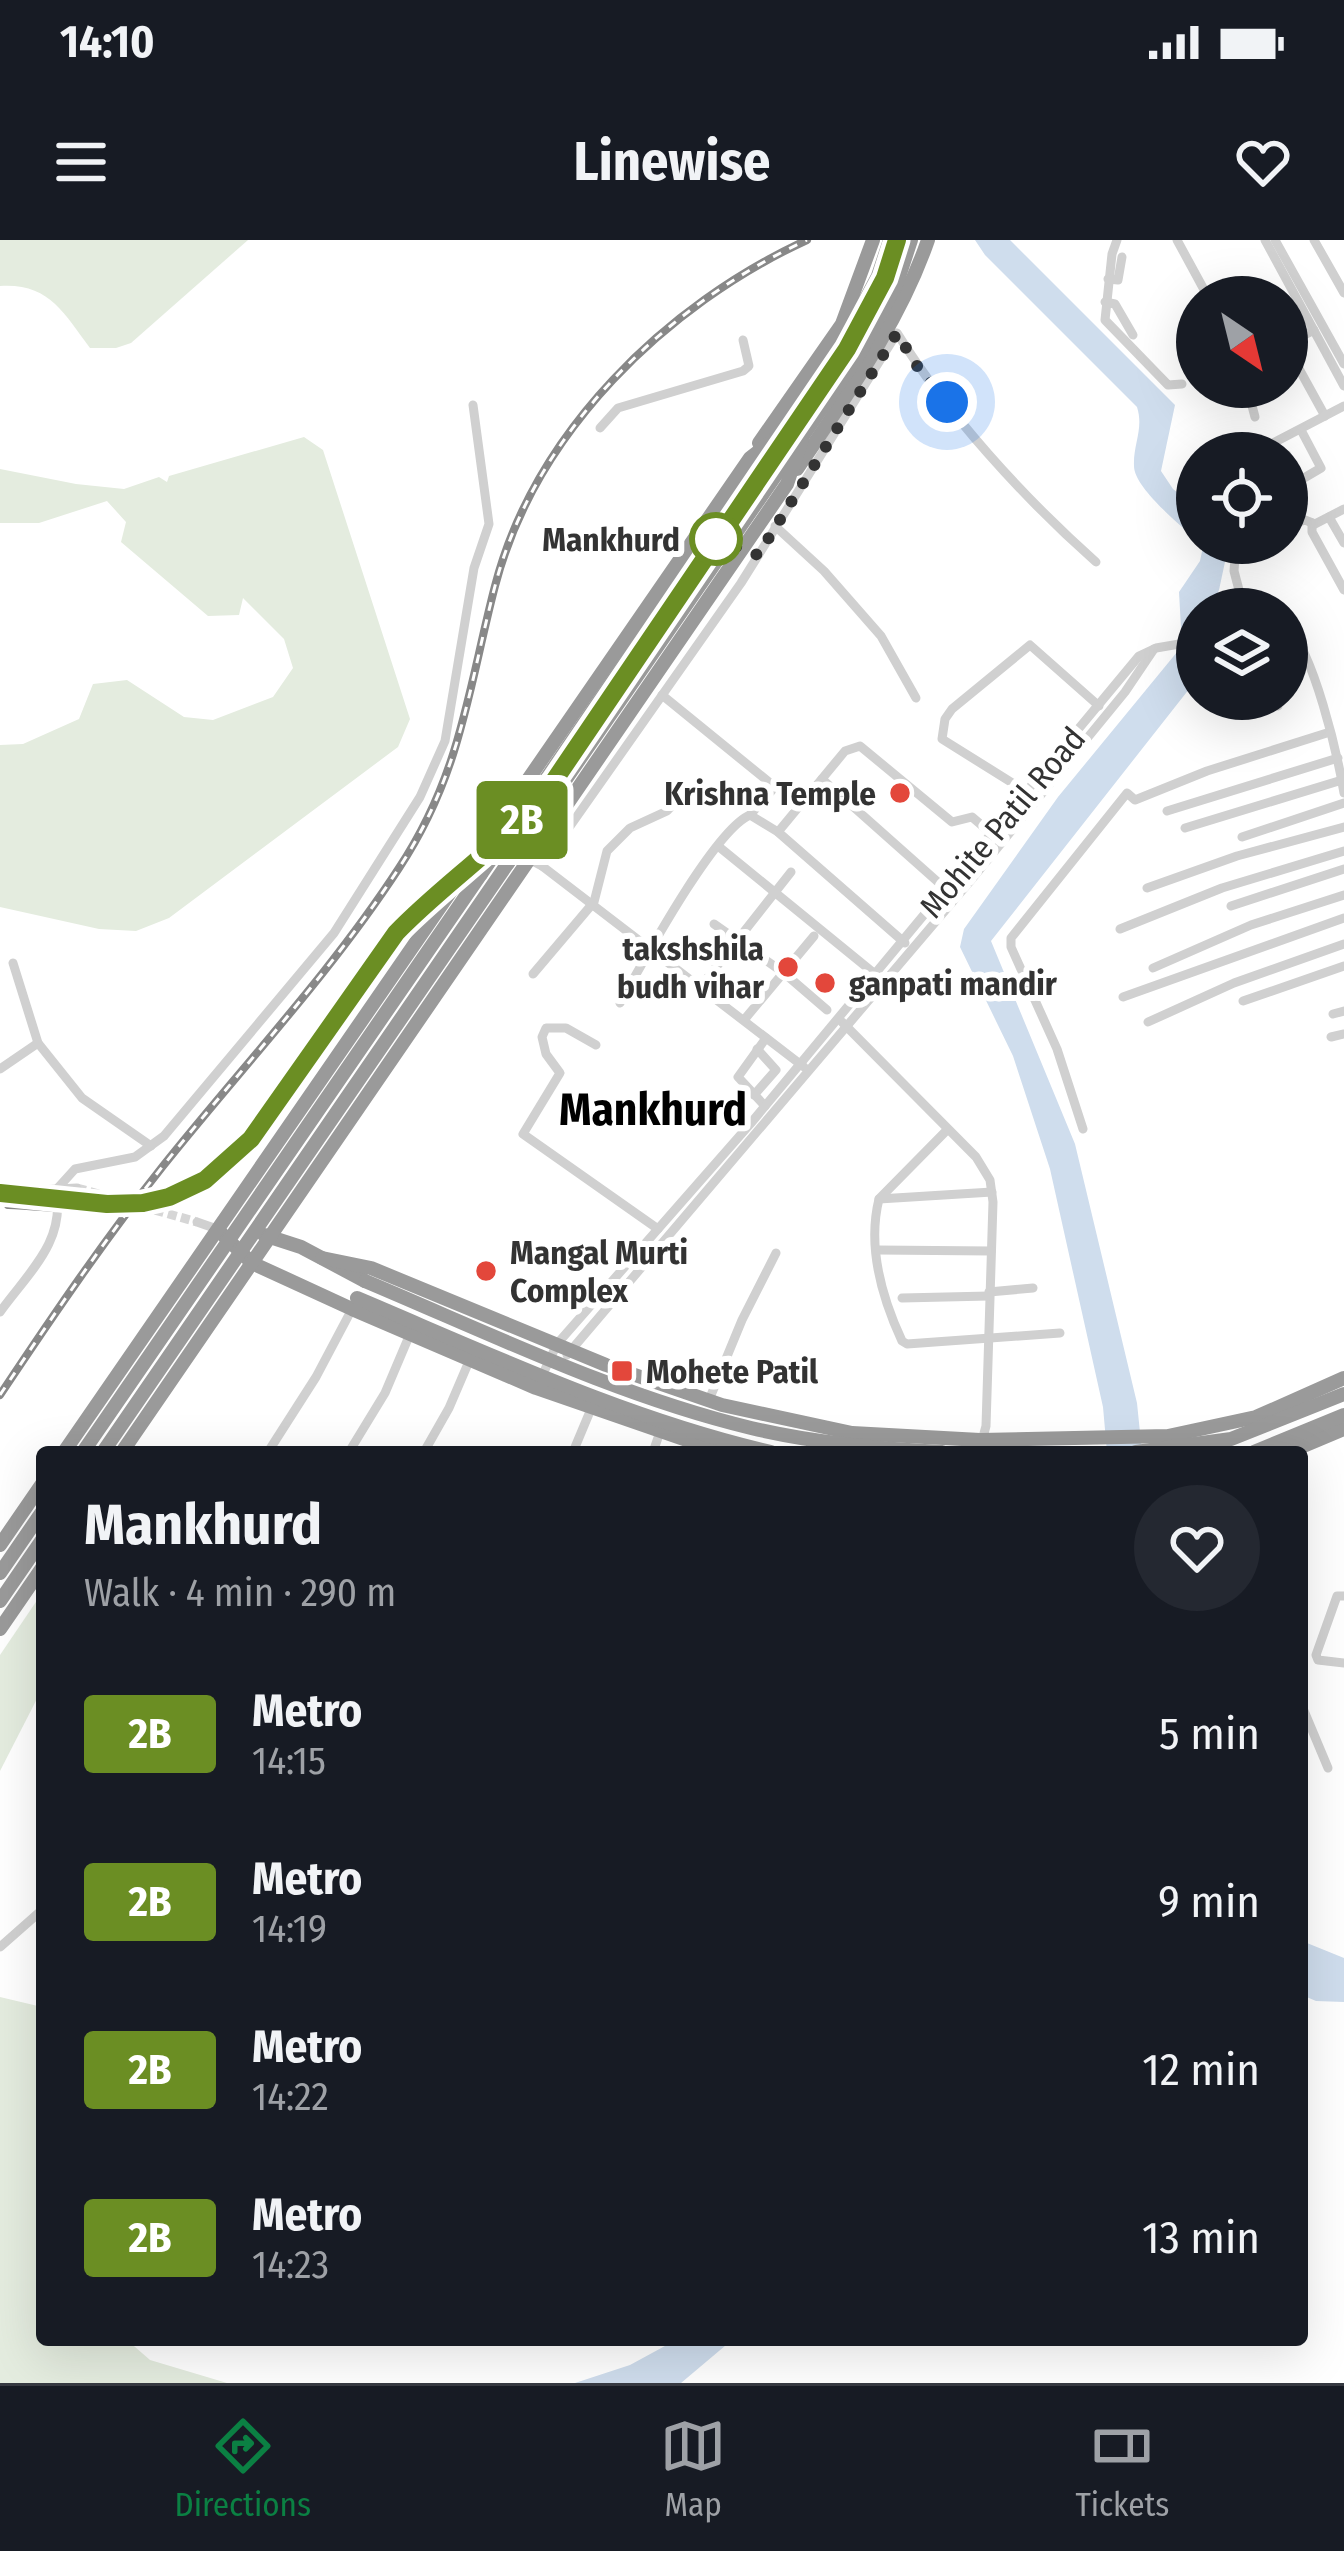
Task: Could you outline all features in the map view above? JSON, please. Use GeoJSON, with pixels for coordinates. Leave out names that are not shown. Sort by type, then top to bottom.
{"type":"FeatureCollection","features":[{"type":"Feature","properties":{"kind":"highway"},"geometry":{"type":"LineString","coordinates":[[781,425],[842,324],[873,240]]}},
{"type":"Feature","properties":{"kind":"highway"},"geometry":{"type":"LineString","coordinates":[[68,1446],[755,462],[841,346],[878,276],[890,240]]}},
{"type":"Feature","properties":{"kind":"highway"},"geometry":{"type":"LineString","coordinates":[[126,1446],[291,1207],[514,868],[534,825],[807,442],[897,283],[911,240]]}},
{"type":"Feature","properties":{"kind":"highway"},"geometry":{"type":"LineString","coordinates":[[807,442],[851,391],[902,304],[928,240]]}},
{"type":"Feature","properties":{"kind":"highway"},"geometry":{"type":"LineString","coordinates":[[87,1446],[481,874],[755,462]]}},
{"type":"Feature","properties":{"kind":"highway"},"geometry":{"type":"LineString","coordinates":[[107,1446],[514,868],[536,862],[644,704],[781,480]]}},
{"type":"Feature","properties":{"kind":"highway"},"geometry":{"type":"LineString","coordinates":[[291,1207],[302,1247]]}},
{"type":"Feature","properties":{"kind":"highway"},"geometry":{"type":"LineString","coordinates":[[217,1229],[271,1235],[302,1247],[365,1281],[602,1379],[718,1418],[845,1446]]}},
{"type":"Feature","properties":{"kind":"highway"},"geometry":{"type":"LineString","coordinates":[[217,1229],[252,1263],[308,1288],[595,1397],[747,1446]]}},
{"type":"Feature","properties":{"kind":"highway"},"geometry":{"type":"LineString","coordinates":[[322,1258],[371,1268],[563,1347],[709,1400],[749,1413],[852,1432],[979,1446],[1168,1436],[1227,1426],[1344,1378]]}},
{"type":"Feature","properties":{"kind":"highway"},"geometry":{"type":"LineString","coordinates":[[355,1304],[410,1334],[541,1390],[703,1446]]}},
{"type":"Feature","properties":{"kind":"highway"},"geometry":{"type":"LineString","coordinates":[[1322,1389],[1343,1425]]}},
{"type":"Feature","properties":{"kind":"highway"},"geometry":{"type":"LineString","coordinates":[[1194,1446],[1231,1439],[1344,1394]]}},
{"type":"Feature","properties":{"kind":"highway"},"geometry":{"type":"LineString","coordinates":[[1274,1446],[1343,1425]]}},
{"type":"Feature","properties":{"kind":"highway"},"geometry":{"type":"LineString","coordinates":[[1301,1446],[1343,1425]]}},
{"type":"Feature","properties":{"kind":"highway"},"geometry":{"type":"LineString","coordinates":[[0,1545],[36,1493]]}},
{"type":"Feature","properties":{"kind":"highway"},"geometry":{"type":"LineString","coordinates":[[0,1573],[36,1521]]}},
{"type":"Feature","properties":{"kind":"highway"},"geometry":{"type":"LineString","coordinates":[[0,1601],[36,1549]]}},
{"type":"Feature","properties":{"kind":"highway"},"geometry":{"type":"LineString","coordinates":[[0,1630],[36,1577]]}},
{"type":"Feature","properties":{"kind":"street"},"geometry":{"type":"LineString","coordinates":[[1114,282],[1117,240]]}},
{"type":"Feature","properties":{"kind":"street"},"geometry":{"type":"LineString","coordinates":[[1177,240],[1197,276]]}},
{"type":"Feature","properties":{"kind":"street"},"geometry":{"type":"LineString","coordinates":[[1265,240],[1344,384]]}},
{"type":"Feature","properties":{"kind":"street"},"geometry":{"type":"LineString","coordinates":[[1275,240],[1344,364]]}},
{"type":"Feature","properties":{"kind":"street"},"geometry":{"type":"LineString","coordinates":[[1314,240],[1344,293]]}},
{"type":"Feature","properties":{"kind":"street"},"geometry":{"type":"LineString","coordinates":[[1122,257],[1105,302],[1105,320],[1168,385],[1176,384]]}},
{"type":"Feature","properties":{"kind":"street"},"geometry":{"type":"LineString","coordinates":[[1105,302],[1115,304],[1132,335]]}},
{"type":"Feature","properties":{"kind":"street"},"geometry":{"type":"LineString","coordinates":[[1308,333],[1313,330]]}},
{"type":"Feature","properties":{"kind":"street"},"geometry":{"type":"LineString","coordinates":[[644,704],[662,695],[741,584],[897,333],[917,366],[1030,503],[1096,562]]}},
{"type":"Feature","properties":{"kind":"street"},"geometry":{"type":"LineString","coordinates":[[600,428],[618,407],[743,370],[749,359],[742,340]]}},
{"type":"Feature","properties":{"kind":"street"},"geometry":{"type":"LineString","coordinates":[[1308,385],[1325,416]]}},
{"type":"Feature","properties":{"kind":"street"},"geometry":{"type":"LineString","coordinates":[[0,1312],[59,1225],[56,1190],[75,1169],[135,1157],[164,1136],[334,933],[420,797],[445,742],[474,568],[489,524],[473,405]]}},
{"type":"Feature","properties":{"kind":"street"},"geometry":{"type":"LineString","coordinates":[[1297,432],[1344,406]]}},
{"type":"Feature","properties":{"kind":"street"},"geometry":{"type":"LineString","coordinates":[[1253,408],[1255,417]]}},
{"type":"Feature","properties":{"kind":"street"},"geometry":{"type":"LineString","coordinates":[[1308,443],[1321,468],[1308,476]]}},
{"type":"Feature","properties":{"kind":"street"},"geometry":{"type":"LineString","coordinates":[[1308,523],[1344,509]]}},
{"type":"Feature","properties":{"kind":"street"},"geometry":{"type":"LineString","coordinates":[[1329,517],[1344,543]]}},
{"type":"Feature","properties":{"kind":"street"},"geometry":{"type":"LineString","coordinates":[[1312,523],[1312,532],[1344,590]]}},
{"type":"Feature","properties":{"kind":"street"},"geometry":{"type":"LineString","coordinates":[[775,526],[824,572],[880,636],[916,698]]}},
{"type":"Feature","properties":{"kind":"street"},"geometry":{"type":"LineString","coordinates":[[1038,799],[942,739],[952,709],[1030,645],[1104,709]]}},
{"type":"Feature","properties":{"kind":"street","name":"Mohite Patil Road"},"geometry":{"type":"LineString","coordinates":[[541,1390],[563,1347],[760,1120],[765,1106],[842,1022],[875,974],[908,944],[1025,789],[1087,729],[1139,656],[1176,645]]}},
{"type":"Feature","properties":{"kind":"street"},"geometry":{"type":"LineString","coordinates":[[1308,670],[1338,758],[1344,794]]}},
{"type":"Feature","properties":{"kind":"street"},"geometry":{"type":"LineString","coordinates":[[620,1003],[718,846],[737,820],[749,815],[775,787],[662,695]]}},
{"type":"Feature","properties":{"kind":"street"},"geometry":{"type":"LineString","coordinates":[[979,1446],[986,1426],[990,1180],[976,1157],[842,1022],[908,944],[957,897],[1038,799],[1087,729]]}},
{"type":"Feature","properties":{"kind":"street"},"geometry":{"type":"LineString","coordinates":[[1083,1129],[1057,1049],[1011,938],[1127,793],[1135,800],[1207,771],[1330,732]]}},
{"type":"Feature","properties":{"kind":"street"},"geometry":{"type":"LineString","coordinates":[[778,832],[845,751],[860,746],[952,822],[972,817],[992,834]]}},
{"type":"Feature","properties":{"kind":"street"},"geometry":{"type":"LineString","coordinates":[[1167,811],[1338,758]]}},
{"type":"Feature","properties":{"kind":"street"},"geometry":{"type":"LineString","coordinates":[[822,778],[957,897]]}},
{"type":"Feature","properties":{"kind":"street"},"geometry":{"type":"LineString","coordinates":[[1185,828],[1342,780]]}},
{"type":"Feature","properties":{"kind":"street"},"geometry":{"type":"LineString","coordinates":[[533,974],[594,902],[607,851],[630,828],[667,811],[682,795]]}},
{"type":"Feature","properties":{"kind":"street"},"geometry":{"type":"LineString","coordinates":[[1242,836],[1344,803]]}},
{"type":"Feature","properties":{"kind":"street"},"geometry":{"type":"LineString","coordinates":[[749,815],[778,832],[908,944]]}},
{"type":"Feature","properties":{"kind":"street"},"geometry":{"type":"LineString","coordinates":[[1147,888],[1344,826]]}},
{"type":"Feature","properties":{"kind":"street"},"geometry":{"type":"LineString","coordinates":[[718,846],[875,974]]}},
{"type":"Feature","properties":{"kind":"street"},"geometry":{"type":"LineString","coordinates":[[1120,928],[1222,888],[1344,850]]}},
{"type":"Feature","properties":{"kind":"street"},"geometry":{"type":"LineString","coordinates":[[536,862],[804,1067],[760,1120]]}},
{"type":"Feature","properties":{"kind":"street"},"geometry":{"type":"LineString","coordinates":[[964,867],[975,875]]}},
{"type":"Feature","properties":{"kind":"street"},"geometry":{"type":"LineString","coordinates":[[1232,906],[1344,869]]}},
{"type":"Feature","properties":{"kind":"street"},"geometry":{"type":"LineString","coordinates":[[701,985],[791,872]]}},
{"type":"Feature","properties":{"kind":"street"},"geometry":{"type":"LineString","coordinates":[[1153,968],[1251,925],[1344,895]]}},
{"type":"Feature","properties":{"kind":"street"},"geometry":{"type":"LineString","coordinates":[[1123,997],[1344,918]]}},
{"type":"Feature","properties":{"kind":"street"},"geometry":{"type":"LineString","coordinates":[[714,924],[827,1010]]}},
{"type":"Feature","properties":{"kind":"street"},"geometry":{"type":"LineString","coordinates":[[744,1020],[814,936]]}},
{"type":"Feature","properties":{"kind":"street"},"geometry":{"type":"LineString","coordinates":[[1148,1022],[1255,975],[1344,944]]}},
{"type":"Feature","properties":{"kind":"street"},"geometry":{"type":"LineString","coordinates":[[13,962],[38,1043],[82,1098],[151,1146]]}},
{"type":"Feature","properties":{"kind":"street"},"geometry":{"type":"LineString","coordinates":[[1243,1001],[1344,966]]}},
{"type":"Feature","properties":{"kind":"street"},"geometry":{"type":"LineString","coordinates":[[596,1045],[566,1028],[547,1028],[542,1037],[546,1054],[560,1073],[523,1134],[662,1232]]}},
{"type":"Feature","properties":{"kind":"street"},"geometry":{"type":"LineString","coordinates":[[1331,1037],[1344,1034]]}},
{"type":"Feature","properties":{"kind":"street"},"geometry":{"type":"LineString","coordinates":[[765,1106],[738,1078],[766,1038]]}},
{"type":"Feature","properties":{"kind":"street"},"geometry":{"type":"LineString","coordinates":[[0,1069],[38,1043]]}},
{"type":"Feature","properties":{"kind":"street"},"geometry":{"type":"LineString","coordinates":[[754,1095],[776,1070],[757,1049]]}},
{"type":"Feature","properties":{"kind":"street"},"geometry":{"type":"LineString","coordinates":[[947,1130],[879,1199],[880,1292],[902,1341],[1060,1333]]}},
{"type":"Feature","properties":{"kind":"street"},"geometry":{"type":"LineString","coordinates":[[0,1192],[77,1188]]}},
{"type":"Feature","properties":{"kind":"street"},"geometry":{"type":"LineString","coordinates":[[879,1199],[992,1192]]}},
{"type":"Feature","properties":{"kind":"street"},"geometry":{"type":"LineString","coordinates":[[197,1222],[217,1229]]}},
{"type":"Feature","properties":{"kind":"street"},"geometry":{"type":"LineString","coordinates":[[878,1250],[991,1251]]}},
{"type":"Feature","properties":{"kind":"street"},"geometry":{"type":"LineString","coordinates":[[709,1400],[776,1253]]}},
{"type":"Feature","properties":{"kind":"street"},"geometry":{"type":"LineString","coordinates":[[902,1298],[1034,1288]]}},
{"type":"Feature","properties":{"kind":"street"},"geometry":{"type":"LineString","coordinates":[[272,1446],[316,1378],[355,1304]]}},
{"type":"Feature","properties":{"kind":"street"},"geometry":{"type":"LineString","coordinates":[[353,1446],[385,1393],[410,1334]]}},
{"type":"Feature","properties":{"kind":"street"},"geometry":{"type":"LineString","coordinates":[[427,1446],[470,1359]]}},
{"type":"Feature","properties":{"kind":"street"},"geometry":{"type":"LineString","coordinates":[[576,1446],[591,1409]]}},
{"type":"Feature","properties":{"kind":"street"},"geometry":{"type":"LineString","coordinates":[[655,1446],[660,1432]]}},
{"type":"Feature","properties":{"kind":"street"},"geometry":{"type":"LineString","coordinates":[[1344,1596],[1337,1595],[1316,1654],[1318,1660],[1344,1663]]}},
{"type":"Feature","properties":{"kind":"street"},"geometry":{"type":"LineString","coordinates":[[1308,1720],[1328,1768]]}},
{"type":"Feature","properties":{"kind":"street"},"geometry":{"type":"LineString","coordinates":[[0,1947],[36,1915]]}},
{"type":"Feature","properties":{"kind":"shaded area"},"geometry":{"type":"Polygon","coordinates":[[[0,240],[248,240],[131,343],[90,348],[63,312],[43,295],[0,286],[0,240]]]}},
{"type":"Feature","properties":{"kind":"shaded area"},"geometry":{"type":"Polygon","coordinates":[[[304,437],[323,450],[410,719],[398,747],[169,918],[136,931],[99,929],[0,907],[0,745],[23,744],[79,719],[93,684],[127,680],[184,717],[213,720],[273,697],[293,668],[284,639],[243,598],[239,615],[208,616],[121,542],[126,522],[107,501],[39,523],[0,523],[0,469],[124,489],[159,477],[167,482],[169,476],[304,437]]]}},
{"type":"Feature","properties":{"kind":"shaded area"},"geometry":{"type":"Polygon","coordinates":[[[36,1602],[36,1701],[0,1771],[0,1655],[36,1602]]]}},
{"type":"Feature","properties":{"kind":"shaded area"},"geometry":{"type":"Polygon","coordinates":[[[0,1997],[36,2006],[36,2346],[134,2346],[150,2360],[227,2383],[0,2383],[0,1997]]]}},
{"type":"Feature","properties":{"kind":"water"},"geometry":{"type":"Polygon","coordinates":[[[975,240],[1010,240],[1175,405],[1161,471],[1176,491],[1176,520],[1136,475],[1137,407],[975,240]]]}},
{"type":"Feature","properties":{"kind":"water"},"geometry":{"type":"Polygon","coordinates":[[[1198,564],[1225,564],[1219,588],[1182,588],[1198,564]]]}},
{"type":"Feature","properties":{"kind":"water"},"geometry":{"type":"Polygon","coordinates":[[[1176,653],[1176,706],[991,941],[1075,1144],[1137,1403],[1141,1446],[1106,1446],[1103,1407],[1050,1169],[1013,1056],[960,947],[964,929],[1058,797],[1176,653]]]}},
{"type":"Feature","properties":{"kind":"water"},"geometry":{"type":"Polygon","coordinates":[[[1308,1943],[1344,1958],[1344,2002],[1308,1998],[1308,1943]]]}},
{"type":"Feature","properties":{"kind":"water"},"geometry":{"type":"Polygon","coordinates":[[[665,2346],[725,2346],[681,2383],[575,2383],[630,2365],[665,2346]]]}},
{"type":"Feature","properties":{"kind":"tunnel"},"geometry":{"type":"LineString","coordinates":[[77,1188],[197,1222]]}},
{"type":"Feature","properties":{"kind":"railway"},"geometry":{"type":"LineString","coordinates":[[0,1395],[120,1222],[344,945],[420,833],[450,765],[495,586],[514,530],[574,426],[657,337],[755,267],[807,240]]}},
{"type":"Feature","properties":{"kind":"railway"},"geometry":{"type":"LineString","coordinates":[[801,429],[872,314],[904,240]]}},
{"type":"Feature","properties":{"kind":"railway"},"geometry":{"type":"LineString","coordinates":[[8,1205],[84,1210],[159,1205],[206,1187],[231,1168],[282,1109],[396,942],[538,812],[657,638]]}},
{"type":"Feature","properties":{"kind":"metro line","name":"2B"},"geometry":{"type":"LineString","coordinates":[[0,1193],[61,1201],[143,1203],[186,1190],[236,1155],[396,933],[424,903],[513,829],[554,781],[847,349],[885,278],[897,240]]}},
{"type":"Feature","properties":{"kind":"place","name":"Mankhurd"},"geometry":{"type":"Point","coordinates":[716,539]}},
{"type":"Feature","properties":{"kind":"place","name":"Krishna Temple"},"geometry":{"type":"Point","coordinates":[900,793]}},
{"type":"Feature","properties":{"kind":"place","name":"takshshila budh vihar"},"geometry":{"type":"Point","coordinates":[788,967]}},
{"type":"Feature","properties":{"kind":"place","name":"ganpati mandir"},"geometry":{"type":"Point","coordinates":[825,983]}},
{"type":"Feature","properties":{"kind":"place","name":"Mangal Murti Complex"},"geometry":{"type":"Point","coordinates":[486,1271]}},
{"type":"Feature","properties":{"kind":"place","name":"Mohete Patil"},"geometry":{"type":"Point","coordinates":[622,1371]}},
{"type":"Feature","properties":{"kind":"district","name":"Mankhurd"},"geometry":{"type":"Point","coordinates":[653,1109]}},
{"type":"Feature","properties":{"kind":"route"},"geometry":{"type":"LineString","coordinates":[[716,539],[758,555],[897,333],[947,402]]}}]}
